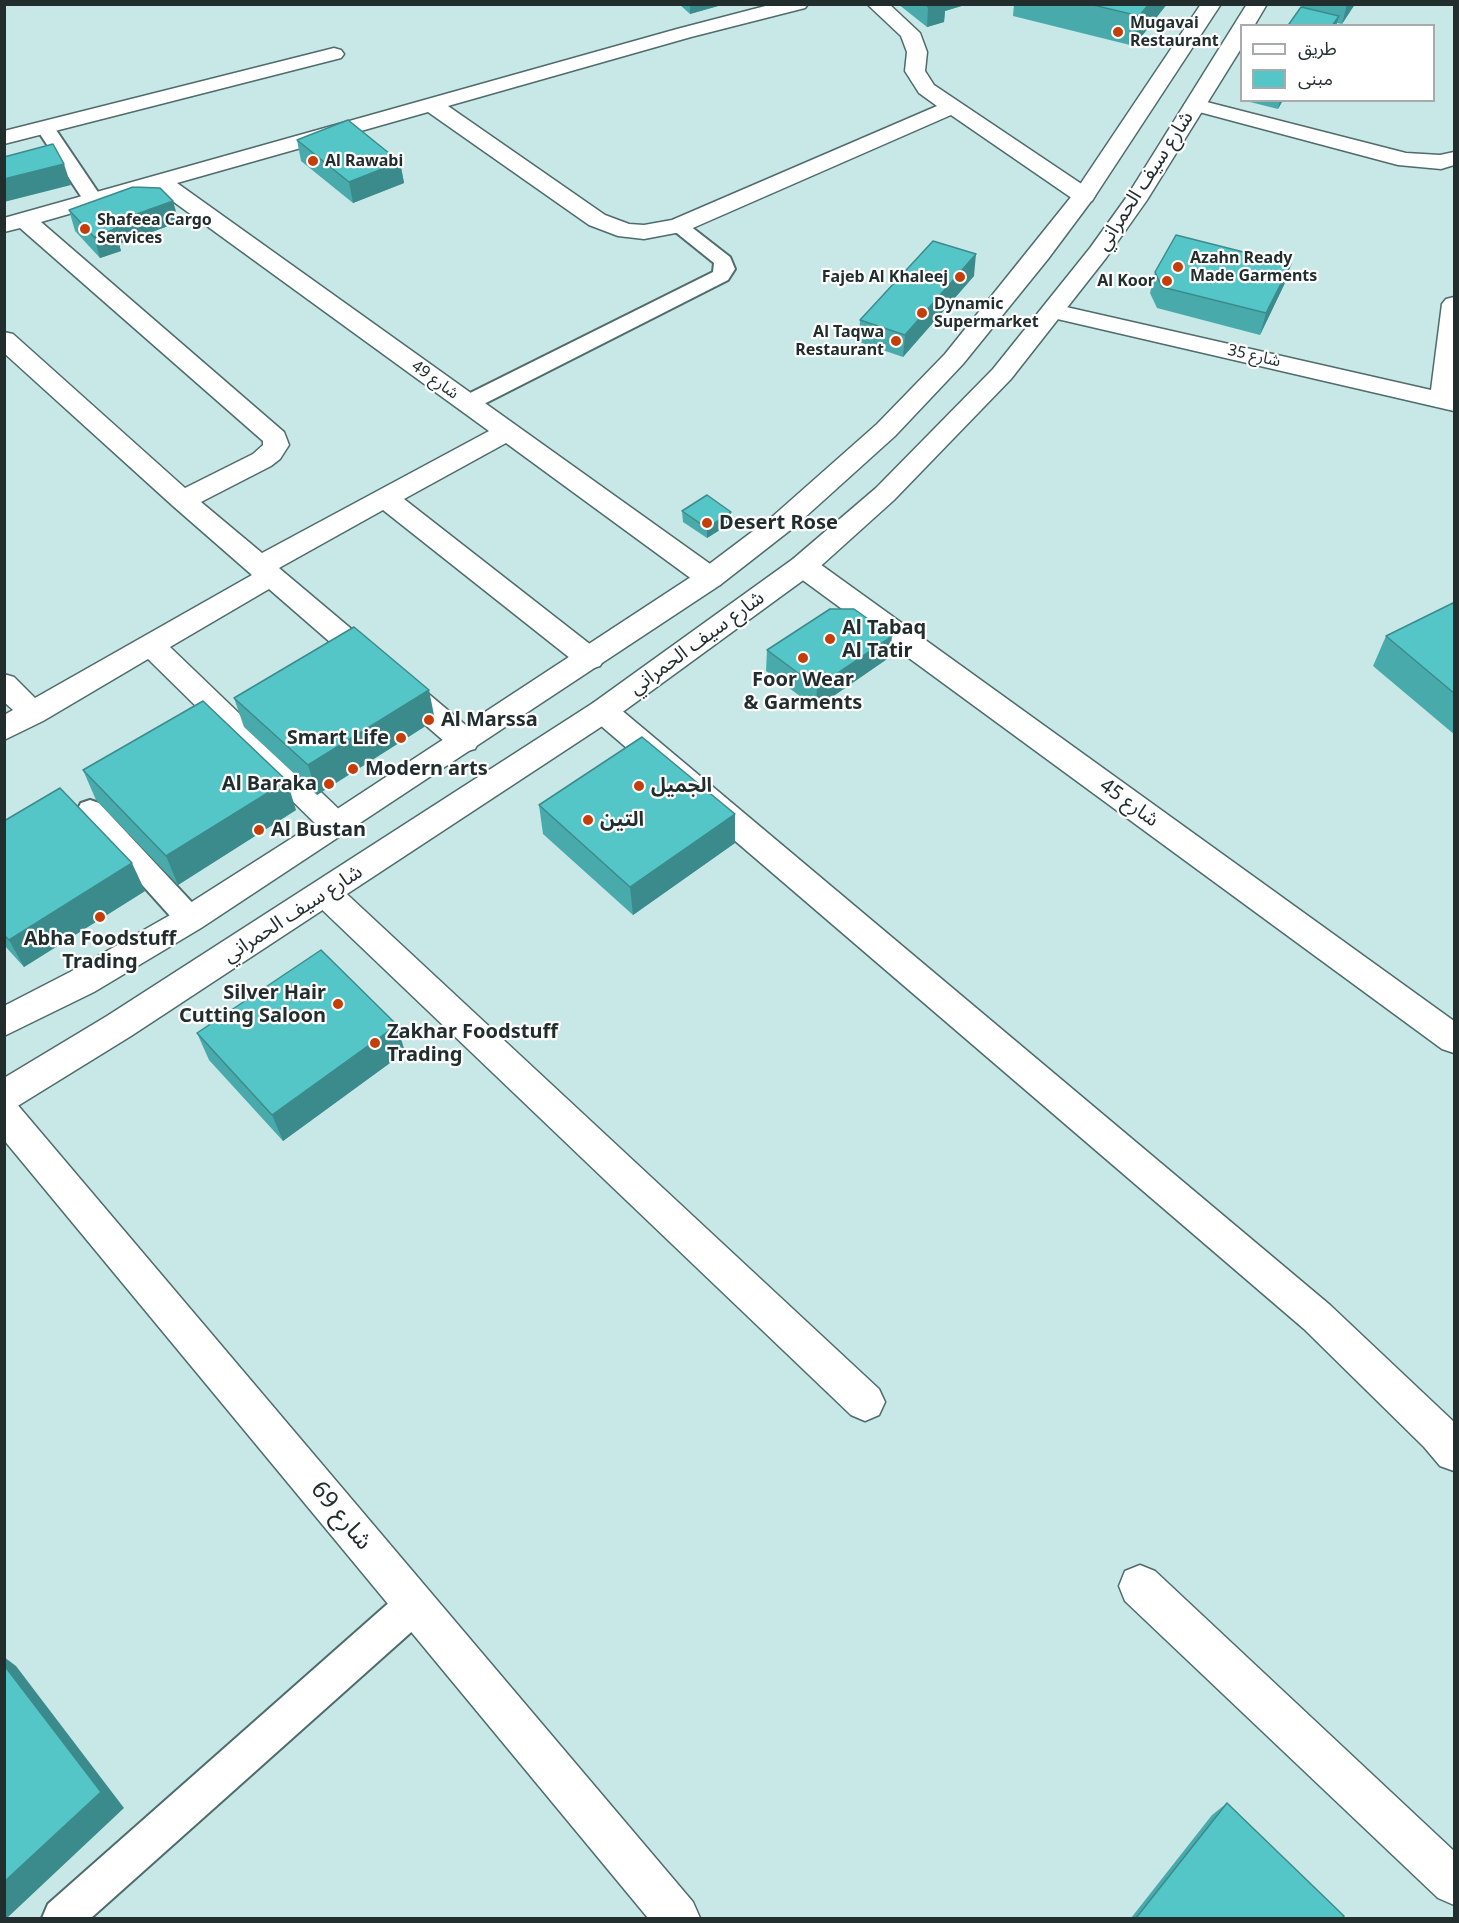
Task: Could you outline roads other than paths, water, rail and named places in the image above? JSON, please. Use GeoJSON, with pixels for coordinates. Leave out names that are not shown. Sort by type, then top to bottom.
{"type":"FeatureCollection","features":[{"type":"Feature","properties":{"kind":"street"},"geometry":{"type":"LineString","coordinates":[[15,222],[684,33],[798,4]]}},
{"type":"Feature","properties":{"kind":"street"},"geometry":{"type":"LineString","coordinates":[[877,4],[902,25],[915,43],[915,71],[926,89],[1084,196]]}},
{"type":"Feature","properties":{"kind":"street"},"geometry":{"type":"LineString","coordinates":[[4,1022],[82,982],[189,919],[336,825],[710,578],[783,522],[886,430],[954,358],[1040,254],[1084,196],[1211,4]]}},
{"type":"Feature","properties":{"kind":"street"},"geometry":{"type":"LineString","coordinates":[[1245,24],[1257,4]]}},
{"type":"Feature","properties":{"kind":"street","name":"شارع سيف الحمراني"},"geometry":{"type":"LineString","coordinates":[[4,1096],[119,1026],[603,711],[803,566],[885,494],[1002,374],[1053,311],[1136,200],[1240,33]]}},
{"type":"Feature","properties":{"kind":"street"},"geometry":{"type":"LineString","coordinates":[[4,138],[334,54]]}},
{"type":"Feature","properties":{"kind":"street"},"geometry":{"type":"LineString","coordinates":[[432,105],[597,220],[610,227],[635,231],[662,230],[678,226],[952,107]]}},
{"type":"Feature","properties":{"kind":"street"},"geometry":{"type":"LineString","coordinates":[[1195,105],[1406,160],[1441,162],[1455,158]]}},
{"type":"Feature","properties":{"kind":"street","name":"شارع 49"},"geometry":{"type":"LineString","coordinates":[[161,182],[710,578]]}},
{"type":"Feature","properties":{"kind":"street"},"geometry":{"type":"LineString","coordinates":[[15,222],[275,438],[276,446],[262,460],[182,500]]}},
{"type":"Feature","properties":{"kind":"street"},"geometry":{"type":"LineString","coordinates":[[1448,401],[1455,304]]}},
{"type":"Feature","properties":{"kind":"street","name":"شارع 35"},"geometry":{"type":"LineString","coordinates":[[1053,311],[1448,401]]}},
{"type":"Feature","properties":{"kind":"street"},"geometry":{"type":"LineString","coordinates":[[6,342],[182,500],[464,741]]}},
{"type":"Feature","properties":{"kind":"street"},"geometry":{"type":"LineString","coordinates":[[4,729],[151,645],[265,571],[385,498],[507,432]]}},
{"type":"Feature","properties":{"kind":"street"},"geometry":{"type":"LineString","coordinates":[[385,498],[590,659]]}},
{"type":"Feature","properties":{"kind":"street","name":"شارع 45"},"geometry":{"type":"LineString","coordinates":[[803,566],[1455,1039]]}},
{"type":"Feature","properties":{"kind":"street"},"geometry":{"type":"LineString","coordinates":[[151,645],[336,825]]}},
{"type":"Feature","properties":{"kind":"street"},"geometry":{"type":"LineString","coordinates":[[4,684],[33,712]]}},
{"type":"Feature","properties":{"kind":"street"},"geometry":{"type":"LineString","coordinates":[[603,711],[1317,1317],[1455,1452]]}},
{"type":"Feature","properties":{"kind":"street"},"geometry":{"type":"LineString","coordinates":[[325,893],[865,1402]]}},
{"type":"Feature","properties":{"kind":"street","name":"شارع 69"},"geometry":{"type":"LineString","coordinates":[[4,1114],[677,1918]]}},
{"type":"Feature","properties":{"kind":"street"},"geometry":{"type":"LineString","coordinates":[[1140,1586],[1455,1882]]}},
{"type":"Feature","properties":{"kind":"lane"},"geometry":{"type":"LineString","coordinates":[[45,128],[94,201]]}},
{"type":"Feature","properties":{"kind":"lane"},"geometry":{"type":"LineString","coordinates":[[468,403],[721,276],[725,269],[723,261],[678,226]]}},
{"type":"Feature","properties":{"kind":"lane"},"geometry":{"type":"LineString","coordinates":[[90,810],[189,919]]}},
{"type":"Feature","properties":{"kind":"lane"},"geometry":{"type":"LineString","coordinates":[[62,1918],[414,1605]]}},
{"type":"Feature","properties":{"kind":"place","name":"Mugavai Restaurant"},"geometry":{"type":"Point","coordinates":[1118,32]}},
{"type":"Feature","properties":{"kind":"place","name":"Al Rawabi"},"geometry":{"type":"Point","coordinates":[313,161]}},
{"type":"Feature","properties":{"kind":"place","name":"Shafeea Cargo Services"},"geometry":{"type":"Point","coordinates":[85,229]}},
{"type":"Feature","properties":{"kind":"place","name":"Azahn Ready Made Garments"},"geometry":{"type":"Point","coordinates":[1178,267]}},
{"type":"Feature","properties":{"kind":"place","name":"Fajeb Al Khaleej"},"geometry":{"type":"Point","coordinates":[960,277]}},
{"type":"Feature","properties":{"kind":"place","name":"Al Koor"},"geometry":{"type":"Point","coordinates":[1167,281]}},
{"type":"Feature","properties":{"kind":"place","name":"Dynamic Supermarket"},"geometry":{"type":"Point","coordinates":[922,313]}},
{"type":"Feature","properties":{"kind":"place","name":"Al Taqwa Restaurant"},"geometry":{"type":"Point","coordinates":[896,341]}},
{"type":"Feature","properties":{"kind":"place","name":"Desert Rose"},"geometry":{"type":"Point","coordinates":[707,523]}},
{"type":"Feature","properties":{"kind":"place","name":"Al Tabaq Al Tatir"},"geometry":{"type":"Point","coordinates":[830,639]}},
{"type":"Feature","properties":{"kind":"place","name":"Foor Wear & Garments"},"geometry":{"type":"Point","coordinates":[803,658]}},
{"type":"Feature","properties":{"kind":"place","name":"Al Marssa"},"geometry":{"type":"Point","coordinates":[429,720]}},
{"type":"Feature","properties":{"kind":"place","name":"Smart Life"},"geometry":{"type":"Point","coordinates":[401,738]}},
{"type":"Feature","properties":{"kind":"place","name":"Modern arts"},"geometry":{"type":"Point","coordinates":[353,769]}},
{"type":"Feature","properties":{"kind":"place","name":"Al Baraka"},"geometry":{"type":"Point","coordinates":[329,784]}},
{"type":"Feature","properties":{"kind":"place","name":"الجميل"},"geometry":{"type":"Point","coordinates":[639,786]}},
{"type":"Feature","properties":{"kind":"place","name":"التين"},"geometry":{"type":"Point","coordinates":[588,820]}},
{"type":"Feature","properties":{"kind":"place","name":"Al Bustan"},"geometry":{"type":"Point","coordinates":[259,830]}},
{"type":"Feature","properties":{"kind":"place","name":"Abha Foodstuff Trading"},"geometry":{"type":"Point","coordinates":[100,917]}},
{"type":"Feature","properties":{"kind":"place","name":"Silver Hair Cutting Saloon"},"geometry":{"type":"Point","coordinates":[338,1004]}},
{"type":"Feature","properties":{"kind":"place","name":"Zakhar Foodstuff Trading"},"geometry":{"type":"Point","coordinates":[375,1043]}}]}
